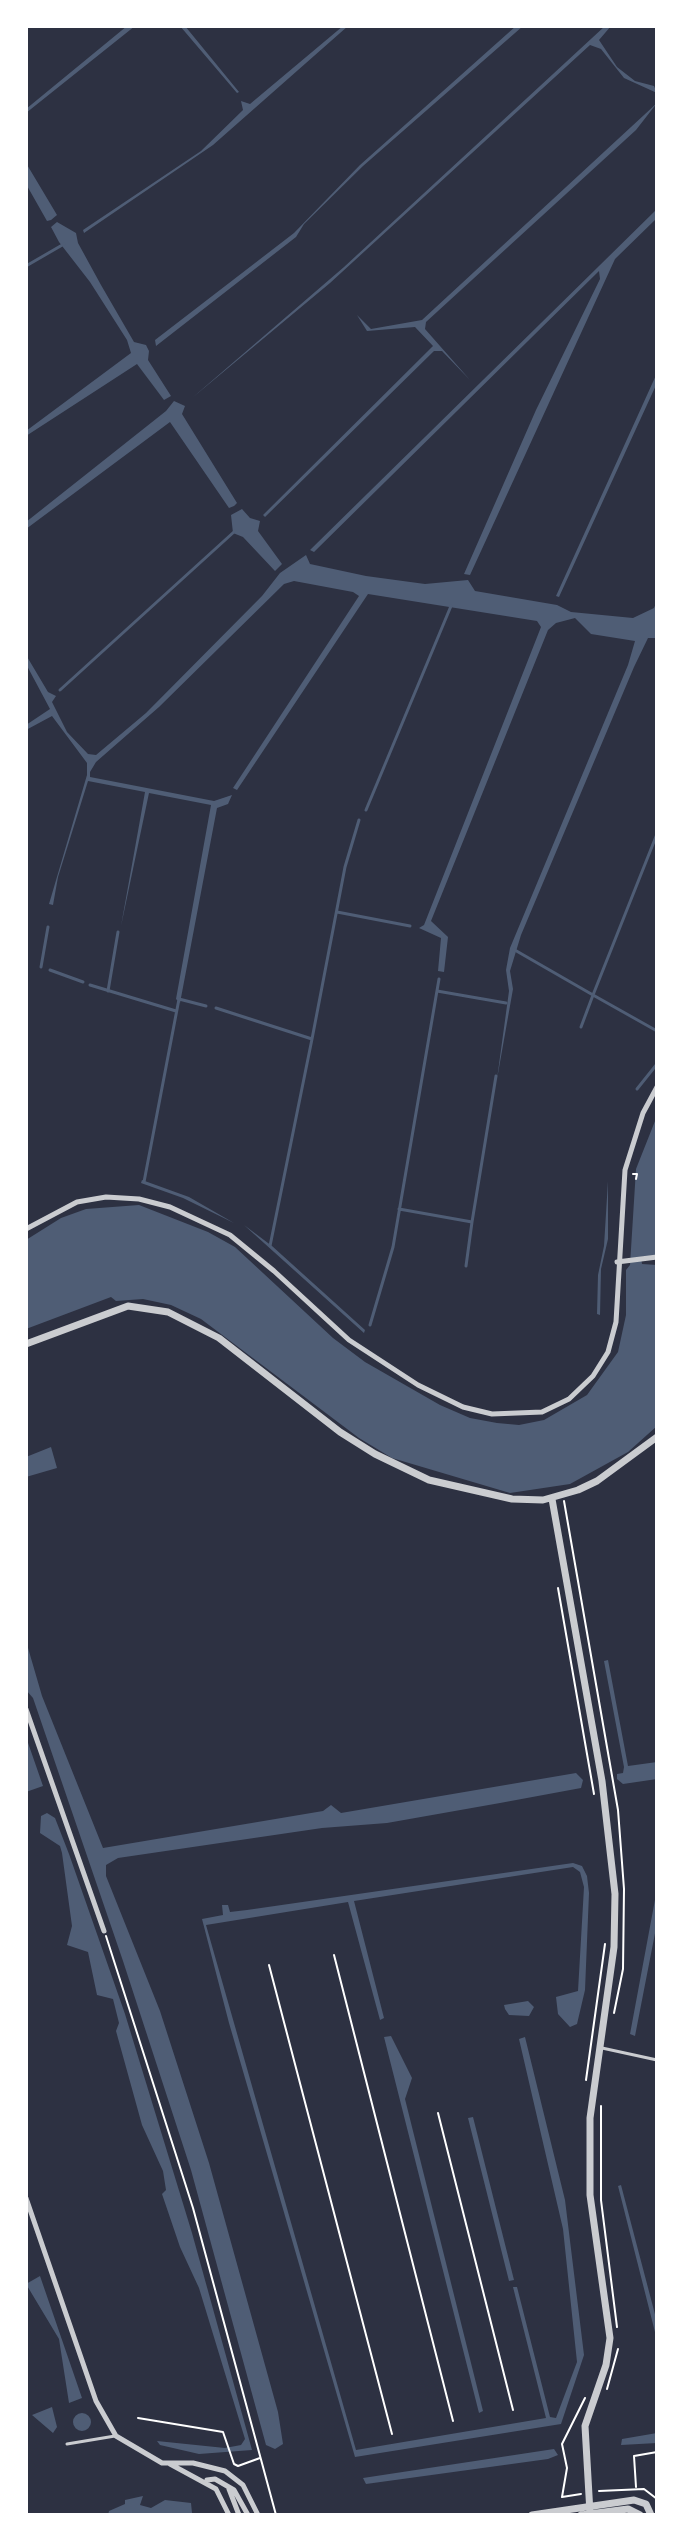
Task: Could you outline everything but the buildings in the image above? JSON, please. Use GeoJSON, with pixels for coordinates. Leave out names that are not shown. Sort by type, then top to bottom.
{"type":"FeatureCollection","features":[{"type":"Feature","properties":{"kind":"street"},"geometry":{"type":"LineString","coordinates":[[26,1229],[77,1202],[106,1197],[139,1199],[170,1207],[230,1235],[349,1340],[406,1378],[463,1407],[492,1414],[542,1412],[569,1399],[593,1376],[608,1352],[616,1322],[617,1262],[625,1170],[643,1113],[657,1087]]}},
{"type":"Feature","properties":{"kind":"street"},"geometry":{"type":"LineString","coordinates":[[617,1262],[657,1257]]}},
{"type":"Feature","properties":{"kind":"street"},"geometry":{"type":"LineString","coordinates":[[26,1344],[128,1306],[168,1312],[219,1338],[340,1432],[397,1466],[429,1480],[512,1499],[563,1496],[597,1481],[657,1437]]}},
{"type":"Feature","properties":{"kind":"street"},"geometry":{"type":"LineString","coordinates":[[552,1499],[614,1863],[614,1947],[590,2118],[590,2195],[610,2338],[606,2365],[585,2426],[590,2510]]}},
{"type":"Feature","properties":{"kind":"street"},"geometry":{"type":"LineString","coordinates":[[26,1709],[104,1931]]}},
{"type":"Feature","properties":{"kind":"street"},"geometry":{"type":"LineString","coordinates":[[26,2198],[96,2401],[116,2436],[206,2480],[216,2489],[229,2515]]}},
{"type":"Feature","properties":{"kind":"street"},"geometry":{"type":"LineString","coordinates":[[170,2464],[193,2463],[225,2471],[243,2485],[258,2515]]}},
{"type":"Feature","properties":{"kind":"street"},"geometry":{"type":"LineString","coordinates":[[206,2480],[215,2479],[229,2489],[239,2498],[248,2515]]}},
{"type":"Feature","properties":{"kind":"street"},"geometry":{"type":"LineString","coordinates":[[229,2489],[239,2515]]}},
{"type":"Feature","properties":{"kind":"street"},"geometry":{"type":"LineString","coordinates":[[581,2515],[634,2500],[646,2504],[651,2515]]}},
{"type":"Feature","properties":{"kind":"street"},"geometry":{"type":"LineString","coordinates":[[532,2515],[628,2509],[640,2515]]}},
{"type":"Feature","properties":{"kind":"lane"},"geometry":{"type":"LineString","coordinates":[[598,2047],[657,2060]]}},
{"type":"Feature","properties":{"kind":"lane"},"geometry":{"type":"LineString","coordinates":[[67,2444],[116,2436]]}},
{"type":"Feature","properties":{"kind":"path"},"geometry":{"type":"LineString","coordinates":[[636,1179],[638,1169]]}},
{"type":"Feature","properties":{"kind":"path"},"geometry":{"type":"LineString","coordinates":[[563,1496],[618,1810],[624,1889],[623,1969],[612,2023]]}},
{"type":"Feature","properties":{"kind":"path"},"geometry":{"type":"LineString","coordinates":[[557,1577],[595,1798]]}},
{"type":"Feature","properties":{"kind":"path"},"geometry":{"type":"LineString","coordinates":[[104,1931],[193,2208],[276,2515]]}},
{"type":"Feature","properties":{"kind":"path"},"geometry":{"type":"LineString","coordinates":[[586,2085],[605,1943]]}},
{"type":"Feature","properties":{"kind":"path"},"geometry":{"type":"LineString","coordinates":[[334,1955],[453,2421]]}},
{"type":"Feature","properties":{"kind":"path"},"geometry":{"type":"LineString","coordinates":[[269,1965],[392,2434]]}},
{"type":"Feature","properties":{"kind":"path"},"geometry":{"type":"LineString","coordinates":[[601,2106],[601,2200],[618,2332]]}},
{"type":"Feature","properties":{"kind":"path"},"geometry":{"type":"LineString","coordinates":[[438,2113],[513,2410]]}},
{"type":"Feature","properties":{"kind":"path"},"geometry":{"type":"LineString","coordinates":[[607,2390],[618,2344]]}},
{"type":"Feature","properties":{"kind":"path"},"geometry":{"type":"LineString","coordinates":[[562,2497],[567,2468],[562,2444],[590,2387]]}},
{"type":"Feature","properties":{"kind":"path"},"geometry":{"type":"LineString","coordinates":[[138,2418],[223,2432],[238,2466],[261,2458]]}},
{"type":"Feature","properties":{"kind":"path"},"geometry":{"type":"LineString","coordinates":[[636,2490],[634,2456],[657,2452]]}},
{"type":"Feature","properties":{"kind":"path"},"geometry":{"type":"LineString","coordinates":[[598,2484],[602,2490],[651,2491],[657,2499]]}},
{"type":"Feature","properties":{"kind":"water"},"geometry":{"type":"Polygon","coordinates":[[[127,26],[135,26],[26,113],[26,109],[127,26]]]}},
{"type":"Feature","properties":{"kind":"water"},"geometry":{"type":"Polygon","coordinates":[[[180,26],[185,26],[239,92],[237,93],[180,26]]]}},
{"type":"Feature","properties":{"kind":"water"},"geometry":{"type":"Polygon","coordinates":[[[343,26],[348,26],[213,145],[84,233],[83,230],[201,151],[243,110],[241,101],[250,104],[343,26]]]}},
{"type":"Feature","properties":{"kind":"water"},"geometry":{"type":"Polygon","coordinates":[[[516,26],[523,26],[363,166],[304,224],[296,237],[156,346],[155,340],[294,233],[360,165],[516,26]]]}},
{"type":"Feature","properties":{"kind":"water"},"geometry":{"type":"Polygon","coordinates":[[[605,26],[611,26],[599,40],[617,67],[635,81],[654,86],[657,93],[624,78],[601,49],[590,45],[330,283],[192,398],[344,267],[605,26]]]}},
{"type":"Feature","properties":{"kind":"water"},"geometry":{"type":"Polygon","coordinates":[[[657,103],[636,130],[426,322],[425,329],[470,380],[442,351],[434,351],[265,517],[263,515],[433,346],[415,327],[367,331],[357,315],[371,329],[422,320],[657,103]]]}},
{"type":"Feature","properties":{"kind":"water"},"geometry":{"type":"Polygon","coordinates":[[[26,163],[57,215],[51,220],[47,221],[26,184],[26,163]]]}},
{"type":"Feature","properties":{"kind":"water"},"geometry":{"type":"Polygon","coordinates":[[[657,209],[657,218],[615,259],[470,575],[464,574],[536,410],[600,279],[599,271],[314,552],[310,550],[657,209]]]}},
{"type":"Feature","properties":{"kind":"water"},"geometry":{"type":"Polygon","coordinates":[[[57,222],[76,233],[78,243],[134,342],[146,345],[148,360],[171,396],[164,400],[137,364],[26,436],[26,431],[131,353],[127,340],[90,282],[59,242],[51,227],[57,222]]]}},
{"type":"Feature","properties":{"kind":"water"},"geometry":{"type":"Polygon","coordinates":[[[657,373],[657,383],[559,597],[556,596],[657,373]]]}},
{"type":"Feature","properties":{"kind":"water"},"geometry":{"type":"Polygon","coordinates":[[[174,401],[185,406],[182,414],[237,503],[234,506],[229,508],[170,422],[26,529],[26,522],[166,411],[174,401]]]}},
{"type":"Feature","properties":{"kind":"water"},"geometry":{"type":"Polygon","coordinates":[[[242,509],[250,518],[260,521],[258,531],[282,564],[275,571],[243,537],[233,533],[231,515],[242,509]]]}},
{"type":"Feature","properties":{"kind":"water"},"geometry":{"type":"Polygon","coordinates":[[[306,555],[310,564],[366,576],[425,584],[468,580],[475,591],[557,605],[571,612],[633,618],[654,608],[657,601],[657,638],[648,638],[634,667],[521,935],[510,971],[513,989],[497,1079],[509,991],[506,970],[510,948],[628,665],[635,641],[591,634],[575,618],[556,623],[548,630],[431,921],[448,937],[444,972],[438,971],[441,938],[419,928],[424,925],[541,627],[537,621],[368,594],[237,790],[233,788],[359,596],[353,592],[294,581],[284,584],[159,707],[96,762],[90,772],[90,777],[214,801],[232,795],[228,804],[217,808],[180,1003],[176,999],[211,805],[149,793],[121,926],[145,792],[88,781],[58,877],[53,905],[49,904],[87,775],[87,763],[52,716],[26,730],[26,725],[50,709],[26,664],[26,655],[48,692],[56,696],[52,702],[67,732],[88,754],[96,755],[146,713],[262,596],[280,573],[306,555]]]}},
{"type":"Feature","properties":{"kind":"water"},"geometry":{"type":"Polygon","coordinates":[[[657,1116],[657,1255],[641,1257],[642,1264],[657,1265],[657,1426],[628,1452],[570,1484],[510,1493],[392,1458],[359,1438],[201,1319],[171,1305],[143,1299],[116,1301],[111,1297],[26,1329],[26,1240],[61,1218],[86,1209],[139,1205],[208,1232],[235,1247],[333,1338],[365,1362],[440,1405],[470,1418],[497,1423],[519,1425],[544,1420],[587,1395],[618,1352],[626,1315],[626,1270],[630,1265],[636,1169],[657,1116]]]}},
{"type":"Feature","properties":{"kind":"water"},"geometry":{"type":"Polygon","coordinates":[[[142,1180],[189,1197],[234,1223],[183,1198],[141,1183],[142,1180]]]}},
{"type":"Feature","properties":{"kind":"water"},"geometry":{"type":"Polygon","coordinates":[[[608,1181],[608,1239],[601,1269],[600,1315],[597,1314],[598,1275],[604,1246],[608,1181]]]}},
{"type":"Feature","properties":{"kind":"water"},"geometry":{"type":"Polygon","coordinates":[[[244,1225],[272,1246],[365,1330],[364,1333],[244,1225]]]}},
{"type":"Feature","properties":{"kind":"water"},"geometry":{"type":"Polygon","coordinates":[[[51,1447],[57,1468],[26,1477],[26,1457],[51,1447]]]}},
{"type":"Feature","properties":{"kind":"water"},"geometry":{"type":"Polygon","coordinates":[[[26,1641],[42,1696],[103,1848],[323,1811],[331,1805],[341,1813],[576,1773],[583,1780],[581,1788],[500,1803],[387,1823],[322,1828],[118,1858],[106,1865],[106,1876],[160,2011],[209,2163],[278,2412],[283,2444],[275,2449],[266,2445],[191,2170],[123,1961],[33,1698],[26,1690],[26,1641]]]}},
{"type":"Feature","properties":{"kind":"water"},"geometry":{"type":"Polygon","coordinates":[[[608,1660],[628,1766],[657,1762],[657,1779],[623,1784],[617,1779],[617,1774],[623,1773],[624,1767],[604,1661],[608,1660]]]}},
{"type":"Feature","properties":{"kind":"water"},"geometry":{"type":"Polygon","coordinates":[[[26,1737],[43,1786],[26,1792],[26,1737]]]}},
{"type":"Feature","properties":{"kind":"water"},"geometry":{"type":"Polygon","coordinates":[[[47,1813],[55,1818],[69,1854],[125,2014],[192,2233],[252,2450],[199,2454],[160,2445],[157,2441],[225,2448],[241,2445],[245,2439],[199,2288],[180,2247],[162,2194],[166,2190],[163,2171],[142,2125],[116,2031],[119,2023],[113,1999],[97,1995],[88,1952],[67,1945],[72,1926],[62,1853],[60,1846],[40,1833],[41,1816],[47,1813]]]}},
{"type":"Feature","properties":{"kind":"water"},"geometry":{"type":"Polygon","coordinates":[[[573,1863],[582,1866],[589,1893],[585,1990],[577,2024],[570,2027],[558,2014],[556,1997],[578,1991],[584,1887],[580,1872],[573,1867],[354,1901],[384,2018],[380,2020],[348,1902],[206,1925],[356,2450],[546,2418],[513,2287],[517,2287],[550,2417],[556,2418],[577,2362],[563,2229],[519,2039],[525,2037],[565,2200],[584,2355],[561,2424],[355,2457],[229,2023],[202,1919],[223,1915],[222,1905],[228,1905],[230,1912],[247,1910],[573,1863]]]}},
{"type":"Feature","properties":{"kind":"water"},"geometry":{"type":"Polygon","coordinates":[[[657,1889],[657,1923],[635,2036],[630,2034],[657,1889]]]}},
{"type":"Feature","properties":{"kind":"water"},"geometry":{"type":"Polygon","coordinates":[[[528,2001],[534,2007],[529,2016],[509,2015],[505,2009],[504,2005],[528,2001]]]}},
{"type":"Feature","properties":{"kind":"water"},"geometry":{"type":"Polygon","coordinates":[[[391,2036],[412,2078],[405,2099],[483,2411],[479,2413],[384,2037],[391,2036]]]}},
{"type":"Feature","properties":{"kind":"water"},"geometry":{"type":"Polygon","coordinates":[[[473,2117],[514,2280],[509,2281],[468,2118],[473,2117]]]}},
{"type":"Feature","properties":{"kind":"water"},"geometry":{"type":"Polygon","coordinates":[[[621,2185],[657,2322],[657,2340],[618,2186],[621,2185]]]}},
{"type":"Feature","properties":{"kind":"water"},"geometry":{"type":"Polygon","coordinates":[[[40,2276],[82,2398],[69,2403],[59,2339],[26,2284],[40,2276]]]}},
{"type":"Feature","properties":{"kind":"water"},"geometry":{"type":"Polygon","coordinates":[[[52,2407],[57,2427],[53,2433],[32,2415],[52,2407]]]}},
{"type":"Feature","properties":{"kind":"water"},"geometry":{"type":"Polygon","coordinates":[[[78,2413],[86,2413],[91,2422],[89,2429],[78,2431],[73,2426],[73,2418],[78,2413]]]}},
{"type":"Feature","properties":{"kind":"water"},"geometry":{"type":"Polygon","coordinates":[[[657,2433],[657,2443],[621,2445],[622,2439],[657,2433]]]}},
{"type":"Feature","properties":{"kind":"water"},"geometry":{"type":"Polygon","coordinates":[[[554,2449],[558,2455],[548,2459],[366,2484],[363,2478],[554,2449]]]}},
{"type":"Feature","properties":{"kind":"water"},"geometry":{"type":"Polygon","coordinates":[[[143,2496],[140,2505],[151,2508],[165,2500],[191,2503],[192,2513],[108,2515],[109,2511],[125,2504],[125,2500],[143,2496]]]}},
{"type":"Feature","properties":{"kind":"waterway"},"geometry":{"type":"LineString","coordinates":[[26,266],[64,244]]}},
{"type":"Feature","properties":{"kind":"waterway"},"geometry":{"type":"LineString","coordinates":[[60,690],[235,531]]}},
{"type":"Feature","properties":{"kind":"waterway"},"geometry":{"type":"LineString","coordinates":[[366,810],[451,606]]}},
{"type":"Feature","properties":{"kind":"waterway"},"geometry":{"type":"LineString","coordinates":[[312,1039],[345,867],[359,820]]}},
{"type":"Feature","properties":{"kind":"waterway"},"geometry":{"type":"LineString","coordinates":[[513,949],[593,995],[657,834]]}},
{"type":"Feature","properties":{"kind":"waterway"},"geometry":{"type":"LineString","coordinates":[[337,912],[410,926]]}},
{"type":"Feature","properties":{"kind":"waterway"},"geometry":{"type":"LineString","coordinates":[[41,967],[48,927]]}},
{"type":"Feature","properties":{"kind":"waterway"},"geometry":{"type":"LineString","coordinates":[[108,991],[118,932]]}},
{"type":"Feature","properties":{"kind":"waterway"},"geometry":{"type":"LineString","coordinates":[[50,970],[83,982]]}},
{"type":"Feature","properties":{"kind":"waterway"},"geometry":{"type":"LineString","coordinates":[[370,1325],[393,1247],[439,979]]}},
{"type":"Feature","properties":{"kind":"waterway"},"geometry":{"type":"LineString","coordinates":[[90,985],[176,1011]]}},
{"type":"Feature","properties":{"kind":"waterway"},"geometry":{"type":"LineString","coordinates":[[437,991],[506,1003]]}},
{"type":"Feature","properties":{"kind":"waterway"},"geometry":{"type":"LineString","coordinates":[[581,1027],[593,995],[657,1031]]}},
{"type":"Feature","properties":{"kind":"waterway"},"geometry":{"type":"LineString","coordinates":[[144,1182],[179,999],[206,1006]]}},
{"type":"Feature","properties":{"kind":"waterway"},"geometry":{"type":"LineString","coordinates":[[216,1008],[312,1039],[270,1246]]}},
{"type":"Feature","properties":{"kind":"waterway"},"geometry":{"type":"LineString","coordinates":[[637,1089],[657,1064]]}},
{"type":"Feature","properties":{"kind":"waterway"},"geometry":{"type":"LineString","coordinates":[[472,1222],[496,1076]]}},
{"type":"Feature","properties":{"kind":"waterway"},"geometry":{"type":"LineString","coordinates":[[399,1209],[472,1222],[466,1266]]}}]}
